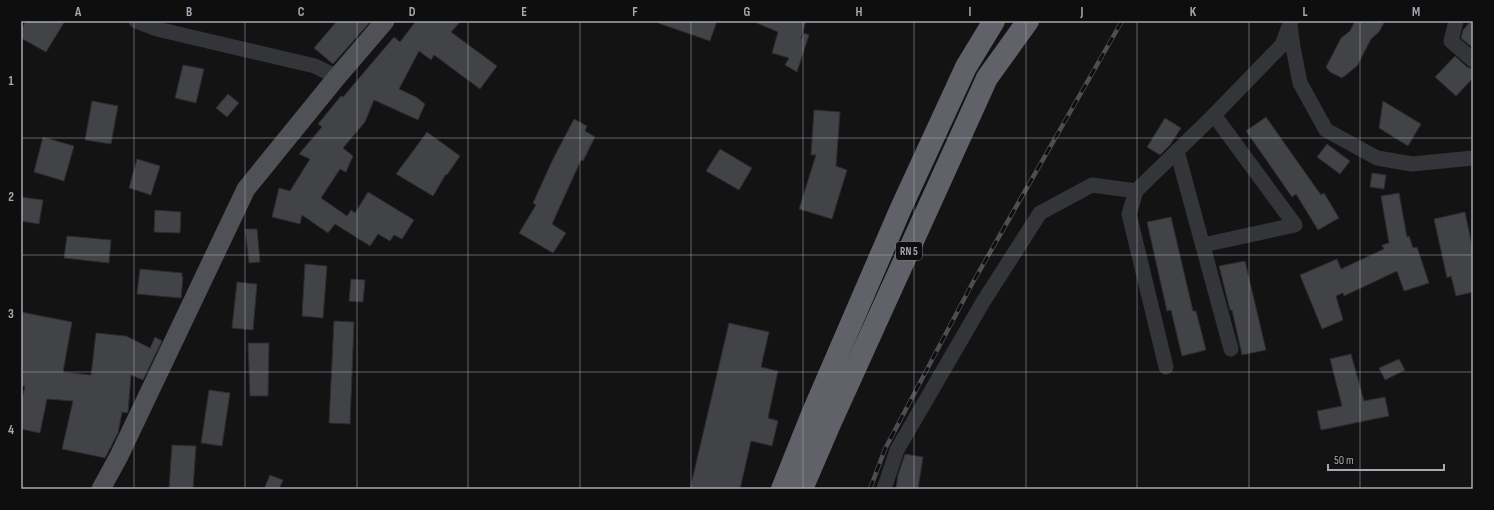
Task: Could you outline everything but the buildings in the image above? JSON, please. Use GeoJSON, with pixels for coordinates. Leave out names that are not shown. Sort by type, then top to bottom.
{"type":"FeatureCollection","features":[{"type":"Feature","properties":{"kind":"highway","name":"RN 5"},"geometry":{"type":"LineString","coordinates":[[802,489],[830,424],[988,78],[1028,21]]}},
{"type":"Feature","properties":{"kind":"highway","name":"RN 5"},"geometry":{"type":"LineString","coordinates":[[782,489],[812,414],[902,208],[987,23]]}},
{"type":"Feature","properties":{"kind":"main road"},"geometry":{"type":"LineString","coordinates":[[101,489],[119,456],[246,189],[337,77],[385,21]]}},
{"type":"Feature","properties":{"kind":"street"},"geometry":{"type":"LineString","coordinates":[[136,21],[159,25],[316,66],[337,77]]}},
{"type":"Feature","properties":{"kind":"street"},"geometry":{"type":"LineString","coordinates":[[1456,21],[1451,41],[1473,60]]}},
{"type":"Feature","properties":{"kind":"street"},"geometry":{"type":"LineString","coordinates":[[1166,367],[1129,214],[1136,191],[1214,115],[1282,45],[1290,22]]}},
{"type":"Feature","properties":{"kind":"street"},"geometry":{"type":"LineString","coordinates":[[1290,22],[1293,48],[1300,83],[1326,130],[1377,158],[1412,164],[1473,158]]}},
{"type":"Feature","properties":{"kind":"street"},"geometry":{"type":"LineString","coordinates":[[1202,245],[1295,226],[1214,115]]}},
{"type":"Feature","properties":{"kind":"street"},"geometry":{"type":"LineString","coordinates":[[1177,151],[1231,349]]}},
{"type":"Feature","properties":{"kind":"street"},"geometry":{"type":"LineString","coordinates":[[884,489],[897,450],[984,302],[1040,213],[1092,185],[1136,191]]}},
{"type":"Feature","properties":{"kind":"railway"},"geometry":{"type":"LineString","coordinates":[[870,489],[885,449],[972,284],[1122,21]]}}]}
